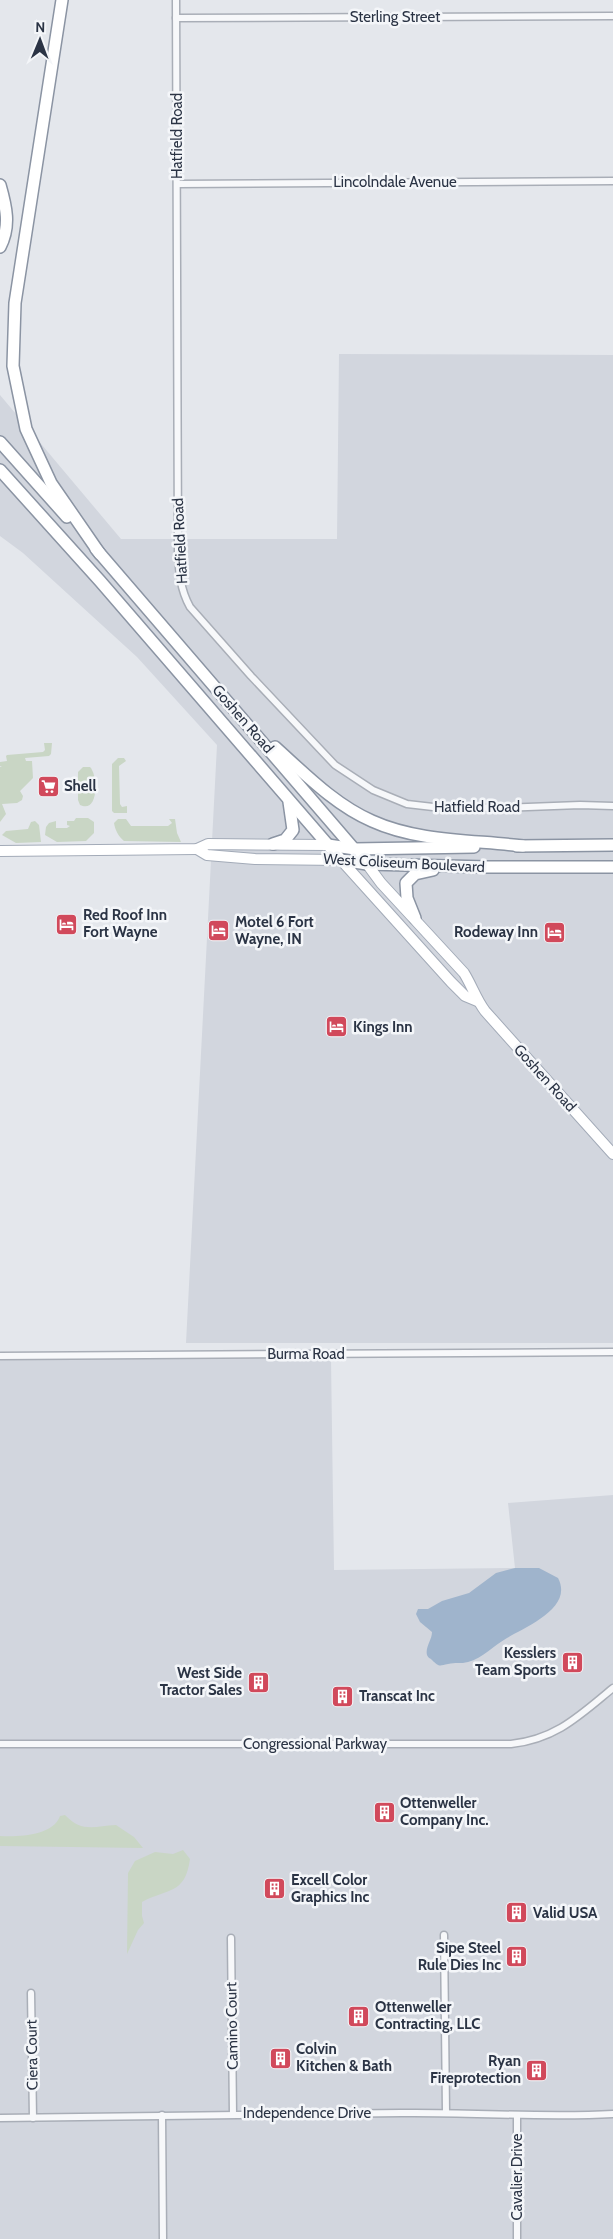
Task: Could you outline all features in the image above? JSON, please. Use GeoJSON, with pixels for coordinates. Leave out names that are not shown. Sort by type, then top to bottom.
{"type":"FeatureCollection","features":[{"type":"Feature","properties":{"kind":"highway"},"geometry":{"type":"LineString","coordinates":[[62,0],[15,303],[13,366],[26,429],[51,484],[100,554]]}},
{"type":"Feature","properties":{"kind":"highway"},"geometry":{"type":"LineString","coordinates":[[0,185],[7,212],[4,239],[0,247]]}},
{"type":"Feature","properties":{"kind":"highway","name":"Goshen Road"},"geometry":{"type":"LineString","coordinates":[[0,442],[100,554],[367,864]]}},
{"type":"Feature","properties":{"kind":"highway"},"geometry":{"type":"LineString","coordinates":[[0,470],[100,581],[342,860]]}},
{"type":"Feature","properties":{"kind":"highway"},"geometry":{"type":"LineString","coordinates":[[238,714],[330,796],[372,821],[404,831],[450,839],[523,846]]}},
{"type":"Feature","properties":{"kind":"highway"},"geometry":{"type":"LineString","coordinates":[[273,844],[285,840],[293,830],[288,798]]}},
{"type":"Feature","properties":{"kind":"highway","name":"West Coliseum Boulevard"},"geometry":{"type":"LineString","coordinates":[[328,845],[355,849],[613,846]]}},
{"type":"Feature","properties":{"kind":"highway","name":"West Coliseum Boulevard"},"geometry":{"type":"LineString","coordinates":[[342,860],[367,864],[613,867]]}},
{"type":"Feature","properties":{"kind":"highway"},"geometry":{"type":"LineString","coordinates":[[415,918],[407,898],[406,883],[415,874],[450,866]]}},
{"type":"Feature","properties":{"kind":"main road","name":"West Coliseum Boulevard"},"geometry":{"type":"LineString","coordinates":[[0,851],[197,849],[208,844],[328,845]]}},
{"type":"Feature","properties":{"kind":"main road","name":"West Coliseum Boulevard"},"geometry":{"type":"LineString","coordinates":[[197,849],[207,856],[342,860]]}},
{"type":"Feature","properties":{"kind":"main road","name":"Goshen Road"},"geometry":{"type":"LineString","coordinates":[[342,860],[451,982],[465,996],[477,1001],[613,1154]]}},
{"type":"Feature","properties":{"kind":"main road","name":"Goshen Road"},"geometry":{"type":"LineString","coordinates":[[367,864],[381,883],[464,973],[475,990],[477,1001]]}},
{"type":"Feature","properties":{"kind":"street","name":"Hatfield Road"},"geometry":{"type":"LineString","coordinates":[[176,0],[178,551],[180,584],[190,607],[251,676],[335,765],[373,790],[407,804],[433,808],[580,804],[613,806]]}},
{"type":"Feature","properties":{"kind":"street","name":"Sterling Street"},"geometry":{"type":"LineString","coordinates":[[176,18],[613,16]]}},
{"type":"Feature","properties":{"kind":"street","name":"Lincolndale Avenue"},"geometry":{"type":"LineString","coordinates":[[178,184],[613,182]]}},
{"type":"Feature","properties":{"kind":"street","name":"Burma Road"},"geometry":{"type":"LineString","coordinates":[[0,1356],[613,1352]]}},
{"type":"Feature","properties":{"kind":"street","name":"Congressional Parkway"},"geometry":{"type":"LineString","coordinates":[[0,1744],[521,1743],[539,1739],[566,1727],[613,1688]]}},
{"type":"Feature","properties":{"kind":"street"},"geometry":{"type":"LineString","coordinates":[[444,1935],[446,2112]]}},
{"type":"Feature","properties":{"kind":"street","name":"Camino Court"},"geometry":{"type":"LineString","coordinates":[[231,1938],[233,2114]]}},
{"type":"Feature","properties":{"kind":"street","name":"Ciera Court"},"geometry":{"type":"LineString","coordinates":[[31,1993],[34,2118]]}},
{"type":"Feature","properties":{"kind":"street","name":"Independence Drive"},"geometry":{"type":"LineString","coordinates":[[0,2118],[446,2112],[517,2116],[613,2114]]}},
{"type":"Feature","properties":{"kind":"street"},"geometry":{"type":"LineString","coordinates":[[162,2116],[163,2239]]}},
{"type":"Feature","properties":{"kind":"street","name":"Cavalier Drive"},"geometry":{"type":"LineString","coordinates":[[517,2116],[517,2239]]}},
{"type":"Feature","properties":{"kind":"shaded area"},"geometry":{"type":"Polygon","coordinates":[[[339,354],[613,355],[613,1343],[186,1343],[217,745],[137,657],[23,553],[0,536],[0,395],[121,539],[337,539],[339,354]]]}},
{"type":"Feature","properties":{"kind":"shaded area"},"geometry":{"type":"Polygon","coordinates":[[[0,1354],[331,1359],[334,1570],[515,1568],[508,1503],[613,1495],[613,2239],[0,2239],[0,1354]]]}},
{"type":"Feature","properties":{"kind":"green space"},"geometry":{"type":"Polygon","coordinates":[[[44,743],[52,743],[51,754],[49,756],[25,758],[26,761],[32,761],[33,778],[20,791],[23,796],[22,800],[17,803],[2,804],[6,814],[0,822],[0,767],[2,767],[0,762],[7,761],[7,755],[43,752],[45,750],[44,743]]]}},
{"type":"Feature","properties":{"kind":"green space"},"geometry":{"type":"Polygon","coordinates":[[[118,758],[124,758],[126,761],[119,766],[120,804],[122,807],[127,806],[127,813],[114,813],[112,811],[112,764],[118,758]]]}},
{"type":"Feature","properties":{"kind":"green space"},"geometry":{"type":"Polygon","coordinates":[[[83,767],[90,767],[93,771],[95,785],[94,799],[91,804],[86,806],[80,805],[78,800],[78,772],[83,767]]]}},
{"type":"Feature","properties":{"kind":"green space"},"geometry":{"type":"Polygon","coordinates":[[[76,818],[88,818],[94,822],[94,833],[86,841],[57,842],[45,835],[46,827],[49,823],[56,821],[56,828],[67,828],[70,826],[67,825],[67,821],[74,821],[76,818]]]}},
{"type":"Feature","properties":{"kind":"green space"},"geometry":{"type":"Polygon","coordinates":[[[118,819],[126,819],[131,826],[168,826],[172,823],[169,819],[175,819],[177,833],[181,842],[124,841],[120,837],[114,823],[118,819]]]}},
{"type":"Feature","properties":{"kind":"green space"},"geometry":{"type":"Polygon","coordinates":[[[35,821],[39,825],[41,842],[16,843],[2,835],[6,831],[28,829],[31,822],[35,821]]]}},
{"type":"Feature","properties":{"kind":"green space"},"geometry":{"type":"Polygon","coordinates":[[[65,1815],[71,1821],[83,1826],[116,1825],[134,1837],[143,1848],[0,1846],[0,1836],[34,1834],[50,1828],[60,1816],[65,1815]]]}},
{"type":"Feature","properties":{"kind":"green space"},"geometry":{"type":"Polygon","coordinates":[[[183,1850],[190,1859],[188,1871],[184,1879],[174,1889],[142,1902],[144,1923],[138,1930],[127,1954],[128,1873],[135,1861],[155,1852],[173,1854],[183,1850]]]}},
{"type":"Feature","properties":{"kind":"water"},"geometry":{"type":"Polygon","coordinates":[[[515,1568],[539,1568],[558,1578],[561,1589],[554,1607],[535,1622],[473,1660],[465,1663],[439,1665],[429,1658],[427,1649],[432,1632],[420,1622],[416,1614],[418,1609],[428,1609],[442,1601],[469,1593],[496,1573],[515,1568]]]}},
{"type":"Feature","properties":{"kind":"place","name":"Shell"},"geometry":{"type":"Point","coordinates":[48,786]}},
{"type":"Feature","properties":{"kind":"place","name":"Red Roof Inn Fort Wayne"},"geometry":{"type":"Point","coordinates":[67,924]}},
{"type":"Feature","properties":{"kind":"place","name":"Motel 6 Fort Wayne, IN"},"geometry":{"type":"Point","coordinates":[219,931]}},
{"type":"Feature","properties":{"kind":"place","name":"Rodeway Inn"},"geometry":{"type":"Point","coordinates":[554,932]}},
{"type":"Feature","properties":{"kind":"place","name":"Kings Inn"},"geometry":{"type":"Point","coordinates":[337,1027]}},
{"type":"Feature","properties":{"kind":"place","name":"Kesslers Team Sports"},"geometry":{"type":"Point","coordinates":[572,1662]}},
{"type":"Feature","properties":{"kind":"place","name":"West Side Tractor Sales"},"geometry":{"type":"Point","coordinates":[258,1682]}},
{"type":"Feature","properties":{"kind":"place","name":"Transcat Inc"},"geometry":{"type":"Point","coordinates":[343,1696]}},
{"type":"Feature","properties":{"kind":"place","name":"Ottenweller Company Inc."},"geometry":{"type":"Point","coordinates":[384,1812]}},
{"type":"Feature","properties":{"kind":"place","name":"Excell Color Graphics Inc"},"geometry":{"type":"Point","coordinates":[275,1889]}},
{"type":"Feature","properties":{"kind":"place","name":"Valid USA"},"geometry":{"type":"Point","coordinates":[517,1913]}},
{"type":"Feature","properties":{"kind":"place","name":"Sipe Steel Rule Dies Inc"},"geometry":{"type":"Point","coordinates":[517,1957]}},
{"type":"Feature","properties":{"kind":"place","name":"Ottenweller Contracting, LLC"},"geometry":{"type":"Point","coordinates":[359,2016]}},
{"type":"Feature","properties":{"kind":"place","name":"Colvin Kitchen & Bath"},"geometry":{"type":"Point","coordinates":[280,2058]}},
{"type":"Feature","properties":{"kind":"place","name":"Ryan Fireprotection"},"geometry":{"type":"Point","coordinates":[537,2070]}}]}
